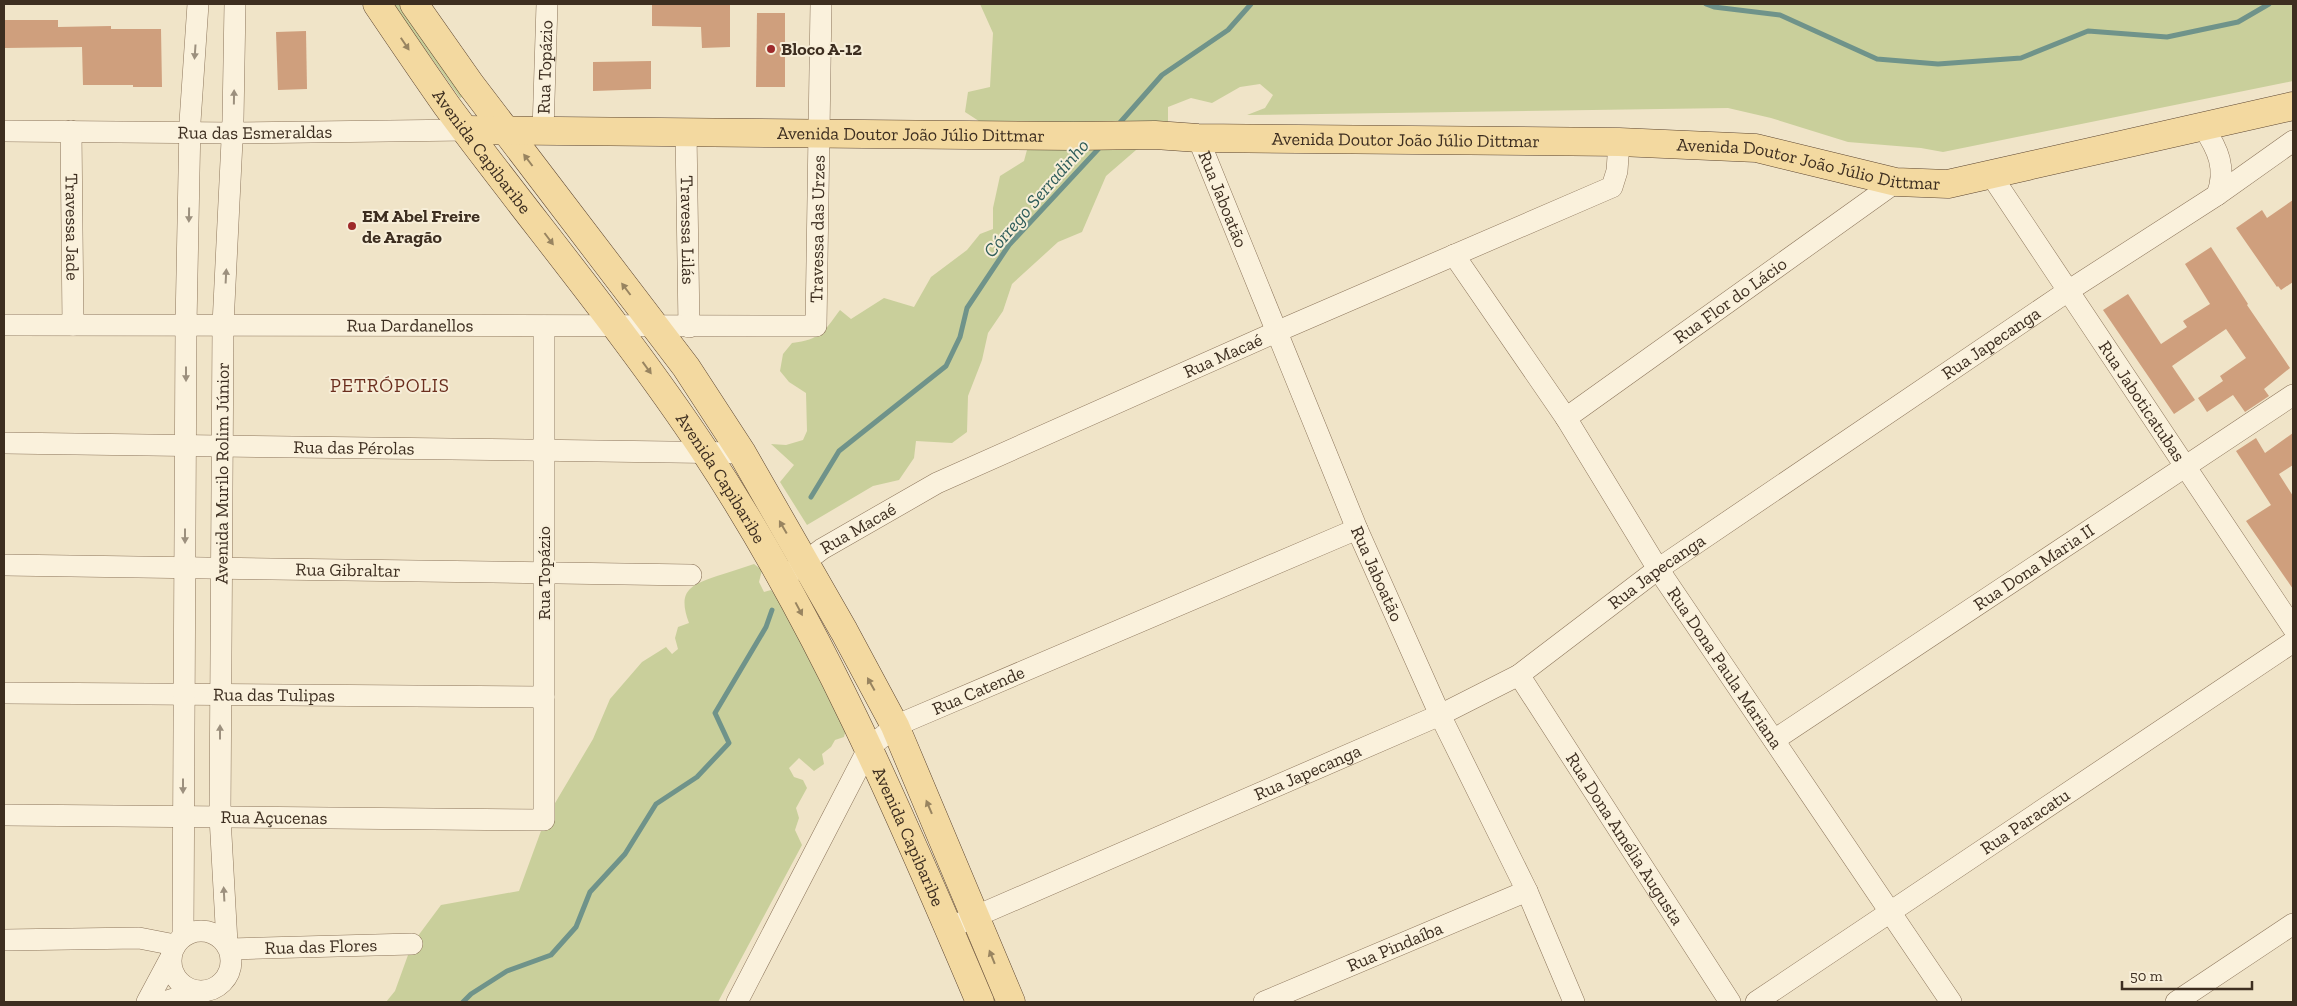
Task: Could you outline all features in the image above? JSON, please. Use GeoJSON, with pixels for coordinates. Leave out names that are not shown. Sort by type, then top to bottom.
{"type":"FeatureCollection","features":[{"type":"Feature","properties":{"kind":"main road","name":"Avenida Capibaribe"},"geometry":{"type":"LineString","coordinates":[[377,4],[466,130],[615,326],[793,571],[844,631],[894,726],[1011,1002]]}},
{"type":"Feature","properties":{"kind":"main road","name":"Avenida Capibaribe"},"geometry":{"type":"LineString","coordinates":[[414,4],[506,131],[686,367],[742,454],[868,749],[949,928],[980,1002]]}},
{"type":"Feature","properties":{"kind":"main road","name":"Avenida Doutor João Júlio Dittmar"},"geometry":{"type":"LineString","coordinates":[[506,131],[1155,135],[1198,138],[1619,142],[1756,148],[1896,182],[1948,184],[2293,106]]}},
{"type":"Feature","properties":{"kind":"main road","name":"Rua das Esmeraldas"},"geometry":{"type":"LineString","coordinates":[[466,130],[506,131]]}},
{"type":"Feature","properties":{"kind":"street","name":"Avenida Murilo Rolim Júnior"},"geometry":{"type":"LineString","coordinates":[[176,947],[182,912],[186,325],[191,132],[198,4]]}},
{"type":"Feature","properties":{"kind":"street","name":"Avenida Murilo Rolim Júnior"},"geometry":{"type":"LineString","coordinates":[[228,946],[220,817],[223,325],[233,132],[235,4]]}},
{"type":"Feature","properties":{"kind":"street","name":"Rua Topázio"},"geometry":{"type":"LineString","coordinates":[[543,131],[547,4]]}},
{"type":"Feature","properties":{"kind":"street","name":"Travessa das Urzes"},"geometry":{"type":"LineString","coordinates":[[816,326],[821,4]]}},
{"type":"Feature","properties":{"kind":"street"},"geometry":{"type":"LineString","coordinates":[[2203,127],[2221,161],[2221,184],[2216,195]]}},
{"type":"Feature","properties":{"kind":"street","name":"Rua das Esmeraldas"},"geometry":{"type":"LineString","coordinates":[[4,131],[466,130]]}},
{"type":"Feature","properties":{"kind":"street","name":"Travessa Jade"},"geometry":{"type":"LineString","coordinates":[[71,131],[73,325]]}},
{"type":"Feature","properties":{"kind":"street","name":"Travessa Lilás"},"geometry":{"type":"LineString","coordinates":[[686,132],[689,327]]}},
{"type":"Feature","properties":{"kind":"street","name":"Rua Jaboatão"},"geometry":{"type":"LineString","coordinates":[[1198,138],[1357,529],[1440,715],[1527,891],[1574,1002]]}},
{"type":"Feature","properties":{"kind":"street","name":"Rua Japecanga"},"geometry":{"type":"LineString","coordinates":[[949,928],[1440,715],[1519,674],[1658,569],[2068,291],[2216,195],[2293,141]]}},
{"type":"Feature","properties":{"kind":"street","name":"Rua Macaé"},"geometry":{"type":"LineString","coordinates":[[793,571],[822,549],[937,483],[1276,332],[1612,187],[1618,171],[1619,142]]}},
{"type":"Feature","properties":{"kind":"street","name":"Rua Jaboticatubas"},"geometry":{"type":"LineString","coordinates":[[1991,175],[2293,628]]}},
{"type":"Feature","properties":{"kind":"street","name":"Rua Flor do Lácio"},"geometry":{"type":"LineString","coordinates":[[1566,418],[1896,182]]}},
{"type":"Feature","properties":{"kind":"street","name":"Rua Dona Paula Mariana"},"geometry":{"type":"LineString","coordinates":[[1454,255],[1566,418],[1658,569],[1951,1002]]}},
{"type":"Feature","properties":{"kind":"street","name":"Rua Dardanellos"},"geometry":{"type":"LineString","coordinates":[[4,325],[816,326]]}},
{"type":"Feature","properties":{"kind":"street","name":"Rua Topázio"},"geometry":{"type":"LineString","coordinates":[[544,326],[544,820]]}},
{"type":"Feature","properties":{"kind":"street","name":"Rua Dona Maria II"},"geometry":{"type":"LineString","coordinates":[[1774,740],[2293,395]]}},
{"type":"Feature","properties":{"kind":"street","name":"Rua das Pérolas"},"geometry":{"type":"LineString","coordinates":[[4,443],[742,454]]}},
{"type":"Feature","properties":{"kind":"street","name":"Rua Catende"},"geometry":{"type":"LineString","coordinates":[[737,1002],[868,749],[894,726],[1357,529]]}},
{"type":"Feature","properties":{"kind":"street","name":"Rua Gibraltar"},"geometry":{"type":"LineString","coordinates":[[4,565],[691,575]]}},
{"type":"Feature","properties":{"kind":"street","name":"Rua Paracatu"},"geometry":{"type":"LineString","coordinates":[[1756,1002],[2293,642]]}},
{"type":"Feature","properties":{"kind":"street","name":"Rua Dona Amélia Augusta"},"geometry":{"type":"LineString","coordinates":[[1519,674],[1730,1002]]}},
{"type":"Feature","properties":{"kind":"street","name":"Rua das Tulipas"},"geometry":{"type":"LineString","coordinates":[[4,693],[544,696]]}},
{"type":"Feature","properties":{"kind":"street","name":"Rua Açucenas"},"geometry":{"type":"LineString","coordinates":[[4,815],[544,820]]}},
{"type":"Feature","properties":{"kind":"street","name":"Rua Pindaíba"},"geometry":{"type":"LineString","coordinates":[[1264,1002],[1527,891]]}},
{"type":"Feature","properties":{"kind":"street"},"geometry":{"type":"LineString","coordinates":[[2176,1002],[2293,924]]}},
{"type":"Feature","properties":{"kind":"street"},"geometry":{"type":"LineString","coordinates":[[146,1002],[176,947],[198,930],[214,933],[228,946],[232,964],[227,978],[226,1002]]}},
{"type":"Feature","properties":{"kind":"street"},"geometry":{"type":"LineString","coordinates":[[4,940],[139,938],[176,947]]}},
{"type":"Feature","properties":{"kind":"street","name":"Rua das Flores"},"geometry":{"type":"LineString","coordinates":[[228,946],[412,944]]}},
{"type":"Feature","properties":{"kind":"street"},"geometry":{"type":"LineString","coordinates":[[176,947],[173,974],[179,982],[196,992]]}},
{"type":"Feature","properties":{"kind":"street"},"geometry":{"type":"LineString","coordinates":[[164,1002],[196,992],[214,989],[227,978]]}},
{"type":"Feature","properties":{"kind":"green space"},"geometry":{"type":"Polygon","coordinates":[[[393,4],[407,4],[470,92],[460,98],[393,4]]]}},
{"type":"Feature","properties":{"kind":"green space"},"geometry":{"type":"Polygon","coordinates":[[[980,4],[2293,4],[2293,81],[1943,152],[1921,148],[1848,142],[1771,118],[1728,108],[1247,115],[1265,108],[1273,95],[1260,84],[1240,87],[1212,103],[1191,98],[1168,107],[1168,127],[1148,146],[1136,150],[1106,176],[1082,232],[1058,242],[1012,284],[1003,311],[988,333],[982,360],[968,396],[967,432],[952,443],[916,441],[914,458],[899,480],[873,486],[807,525],[780,482],[794,465],[771,444],[786,445],[803,440],[807,431],[806,393],[789,382],[780,371],[783,354],[792,343],[820,334],[840,310],[851,319],[884,298],[914,307],[931,277],[967,250],[980,234],[993,229],[993,208],[1000,176],[1024,161],[1031,135],[985,125],[965,112],[968,92],[990,87],[993,33],[980,4]]]}},
{"type":"Feature","properties":{"kind":"green space"},"geometry":{"type":"Polygon","coordinates":[[[754,564],[762,570],[759,582],[764,592],[771,590],[781,602],[846,729],[844,737],[835,740],[831,747],[822,754],[824,764],[814,771],[799,758],[789,768],[794,777],[803,780],[807,788],[796,808],[799,818],[795,830],[802,845],[718,1002],[386,1002],[395,991],[412,944],[441,905],[519,891],[545,820],[593,739],[610,699],[642,662],[666,647],[672,654],[678,649],[675,638],[678,627],[689,623],[685,603],[685,596],[688,591],[693,586],[708,579],[754,564]]]}},
{"type":"Feature","properties":{"kind":"building"},"geometry":{"type":"Polygon","coordinates":[[[652,4],[730,4],[730,47],[702,48],[701,27],[652,26],[652,4]]]}},
{"type":"Feature","properties":{"kind":"building","name":"Bloco A-12"},"geometry":{"type":"Polygon","coordinates":[[[757,13],[785,13],[785,87],[756,87],[757,13]]]}},
{"type":"Feature","properties":{"kind":"building"},"geometry":{"type":"Polygon","coordinates":[[[4,20],[58,20],[58,27],[111,26],[111,29],[161,29],[162,87],[83,85],[82,47],[4,48],[4,20]]]}},
{"type":"Feature","properties":{"kind":"building"},"geometry":{"type":"Polygon","coordinates":[[[306,31],[307,89],[278,90],[276,32],[306,31]]]}},
{"type":"Feature","properties":{"kind":"building"},"geometry":{"type":"Polygon","coordinates":[[[651,61],[651,89],[593,91],[593,62],[651,61]]]}},
{"type":"Feature","properties":{"kind":"building"},"geometry":{"type":"Polygon","coordinates":[[[2293,200],[2293,282],[2281,290],[2236,228],[2262,210],[2267,218],[2293,200]]]}},
{"type":"Feature","properties":{"kind":"building"},"geometry":{"type":"Polygon","coordinates":[[[2211,247],[2247,305],[2290,368],[2264,389],[2269,396],[2245,412],[2233,395],[2207,412],[2198,398],[2223,381],[2220,376],[2246,358],[2226,329],[2172,366],[2195,400],[2174,414],[2103,310],[2128,294],[2161,344],[2187,327],[2183,321],[2210,304],[2185,264],[2211,247]]]}},
{"type":"Feature","properties":{"kind":"building"},"geometry":{"type":"Polygon","coordinates":[[[2293,433],[2293,465],[2279,474],[2293,496],[2293,589],[2246,521],[2271,505],[2236,451],[2256,438],[2265,453],[2293,433]]]}},
{"type":"Feature","properties":{"kind":"waterway","name":"Córrego Serradinho"},"geometry":{"type":"LineString","coordinates":[[1117,126],[1162,75],[1228,30],[1251,4]]}},
{"type":"Feature","properties":{"kind":"waterway","name":"Córrego Serradinho"},"geometry":{"type":"LineString","coordinates":[[1706,4],[1714,7],[1780,15],[1877,59],[1938,64],[2021,58],[2088,31],[2167,37],[2238,22],[2269,4]]}},
{"type":"Feature","properties":{"kind":"waterway","name":"Córrego Serradinho"},"geometry":{"type":"LineString","coordinates":[[811,497],[839,451],[946,366],[960,337],[967,308],[1009,245],[1102,145]]}},
{"type":"Feature","properties":{"kind":"waterway","name":"Córrego Serradinho"},"geometry":{"type":"LineString","coordinates":[[463,1002],[471,994],[507,971],[551,955],[576,927],[590,892],[625,854],[656,804],[697,777],[729,743],[715,713],[766,627],[772,610]]}},
{"type":"Feature","properties":{"kind":"place","name":"Bloco A-12"},"geometry":{"type":"Point","coordinates":[771,49]}},
{"type":"Feature","properties":{"kind":"place","name":"EM Abel Freire de Aragão"},"geometry":{"type":"Point","coordinates":[352,226]}},
{"type":"Feature","properties":{"kind":"district","name":"PETRÓPOLIS"},"geometry":{"type":"Point","coordinates":[390,385]}}]}
